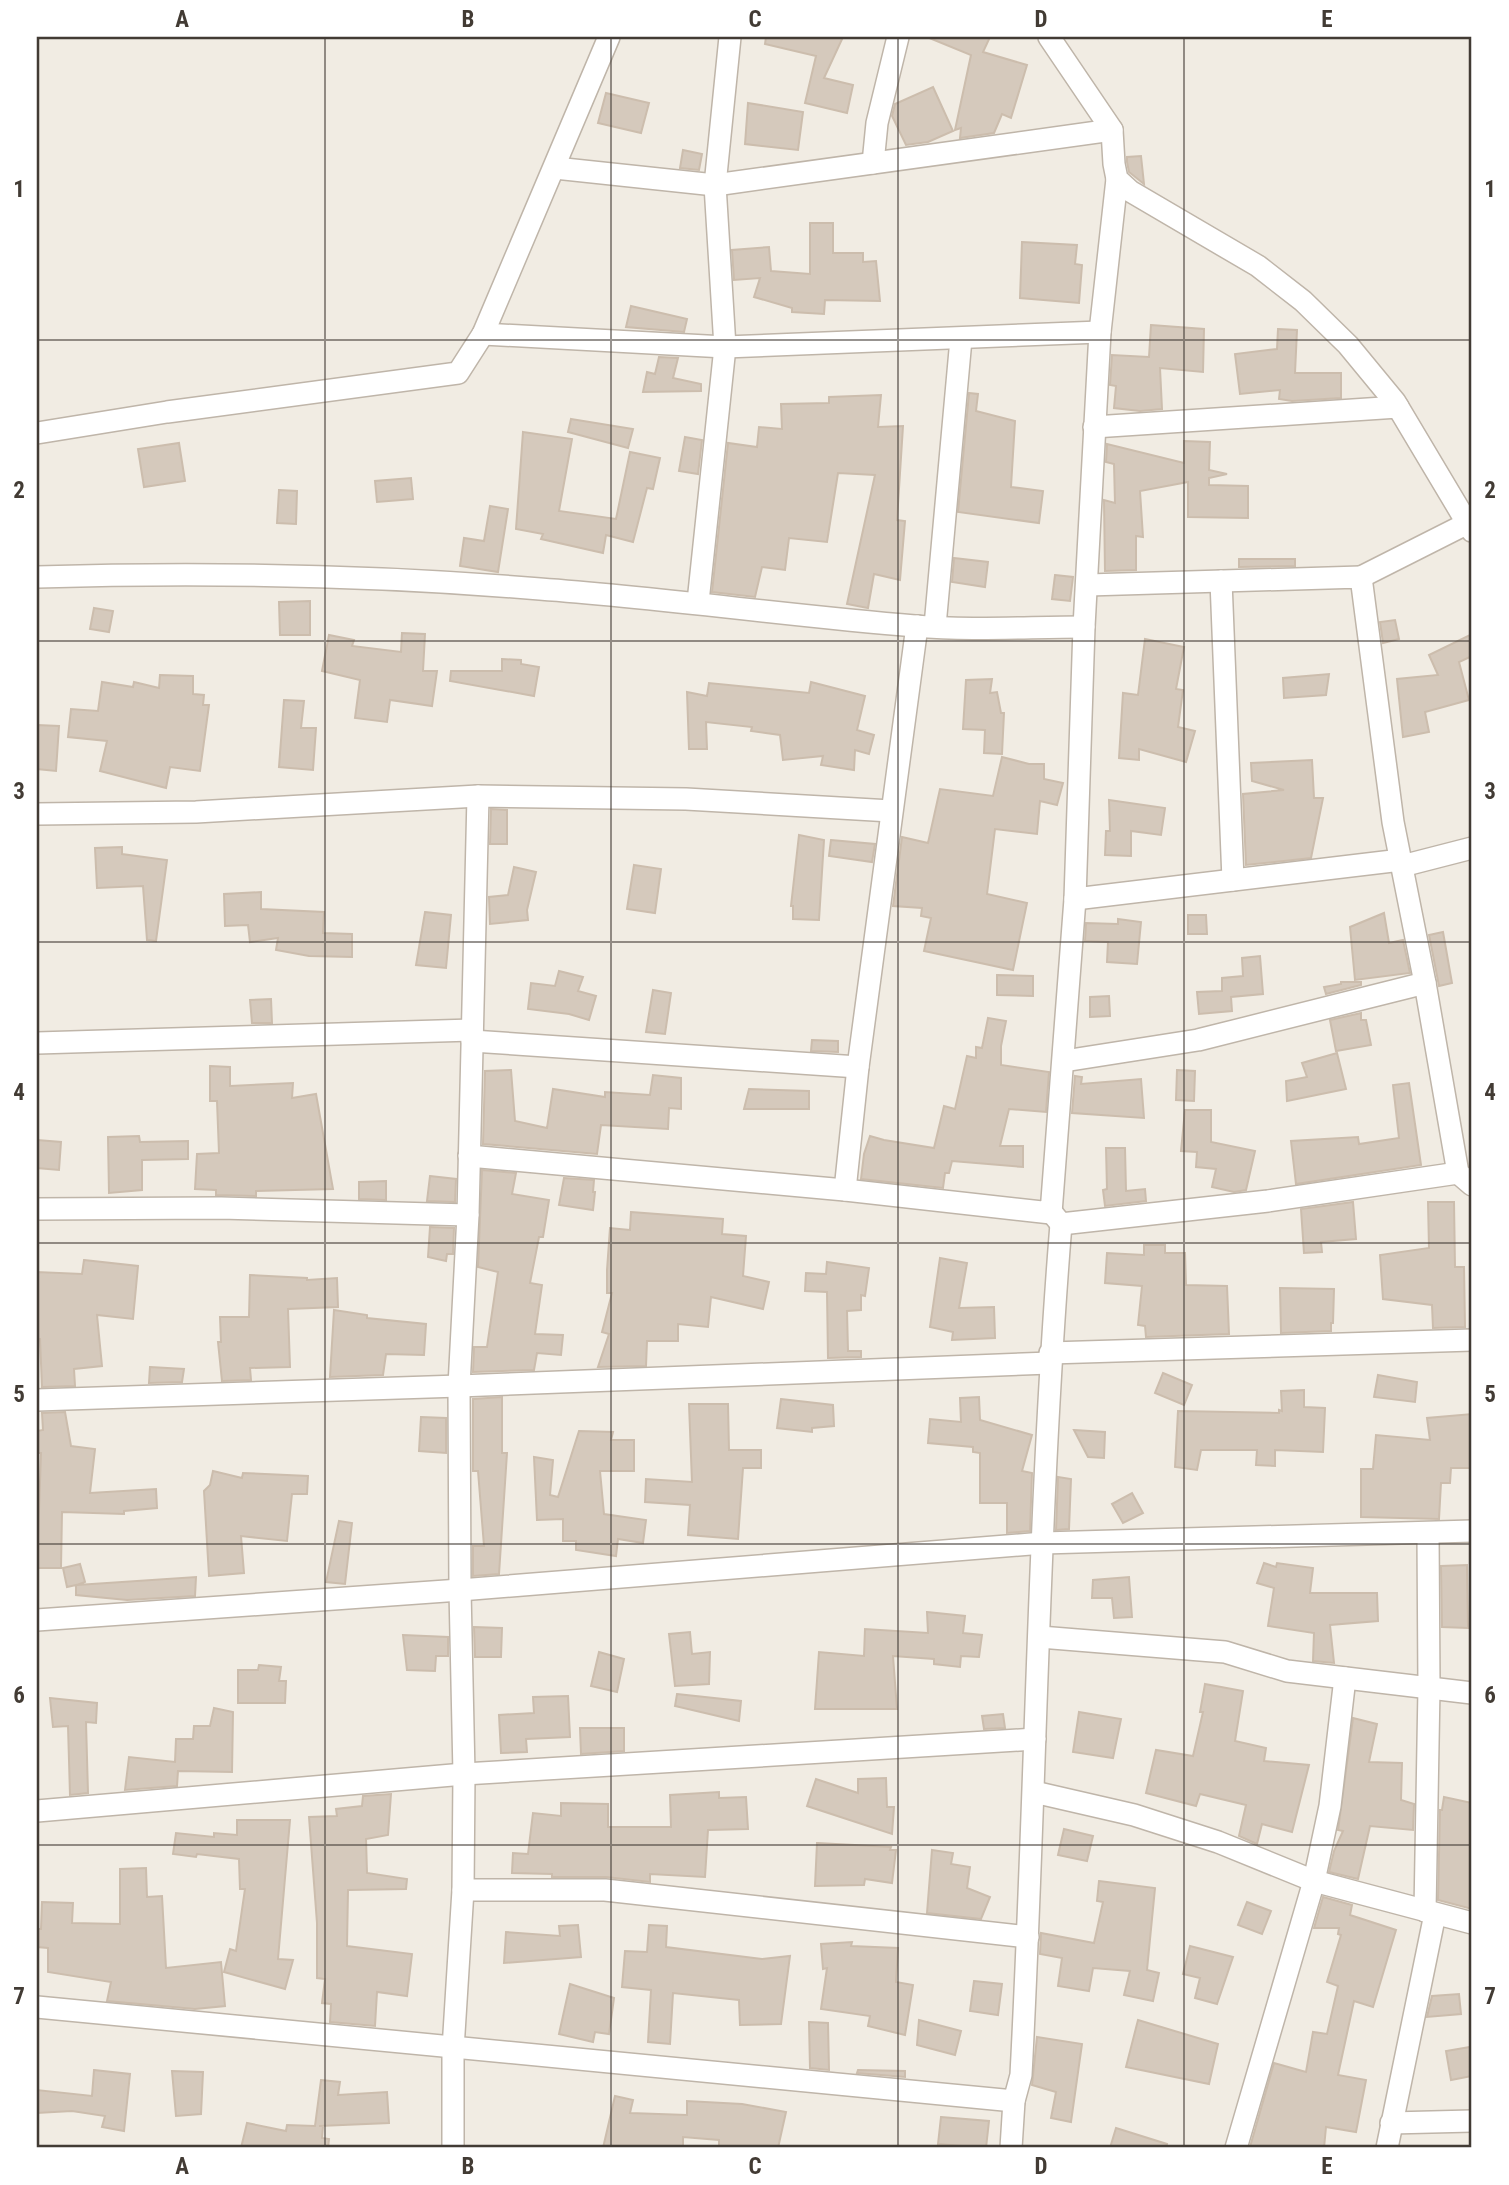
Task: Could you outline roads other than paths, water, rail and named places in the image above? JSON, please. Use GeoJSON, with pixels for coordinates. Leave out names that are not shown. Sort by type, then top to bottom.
{"type":"FeatureCollection","features":[{"type":"Feature","properties":{"kind":"street"},"geometry":{"type":"LineString","coordinates":[[37,433],[458,373],[483,334],[609,37]]}},
{"type":"Feature","properties":{"kind":"street"},"geometry":{"type":"LineString","coordinates":[[698,602],[726,347],[715,185],[730,37]]}},
{"type":"Feature","properties":{"kind":"street"},"geometry":{"type":"LineString","coordinates":[[873,163],[877,123],[898,37]]}},
{"type":"Feature","properties":{"kind":"street"},"geometry":{"type":"LineString","coordinates":[[1012,2148],[1014,2101],[1021,2075],[1028,1937],[1056,1218],[1075,899],[1094,427],[1100,332],[1117,179],[1112,130],[1049,37]]}},
{"type":"Feature","properties":{"kind":"street"},"geometry":{"type":"LineString","coordinates":[[555,167],[715,185],[1112,130]]}},
{"type":"Feature","properties":{"kind":"street"},"geometry":{"type":"LineString","coordinates":[[1088,586],[1361,577],[1470,527],[1398,407],[1348,345],[1303,301],[1258,266],[1130,191],[1117,179]]}},
{"type":"Feature","properties":{"kind":"street"},"geometry":{"type":"LineString","coordinates":[[483,334],[726,347],[1100,332]]}},
{"type":"Feature","properties":{"kind":"street"},"geometry":{"type":"LineString","coordinates":[[845,1190],[891,811],[926,626],[961,339]]}},
{"type":"Feature","properties":{"kind":"street"},"geometry":{"type":"LineString","coordinates":[[1094,427],[1398,407]]}},
{"type":"Feature","properties":{"kind":"street"},"geometry":{"type":"LineString","coordinates":[[37,578],[191,575],[328,578],[537,588],[926,626],[1084,627]]}},
{"type":"Feature","properties":{"kind":"street"},"geometry":{"type":"LineString","coordinates":[[469,1156],[845,1190],[1056,1218],[1268,1201],[1465,1179],[1383,758],[1361,577]]}},
{"type":"Feature","properties":{"kind":"street"},"geometry":{"type":"LineString","coordinates":[[1221,581],[1233,880]]}},
{"type":"Feature","properties":{"kind":"street"},"geometry":{"type":"LineString","coordinates":[[37,814],[196,811],[478,796],[686,799],[891,811]]}},
{"type":"Feature","properties":{"kind":"street"},"geometry":{"type":"LineString","coordinates":[[453,2148],[453,2049],[463,1890],[464,1774],[459,1387],[468,1215],[478,796]]}},
{"type":"Feature","properties":{"kind":"street"},"geometry":{"type":"LineString","coordinates":[[1075,899],[1402,863],[1472,848]]}},
{"type":"Feature","properties":{"kind":"street"},"geometry":{"type":"LineString","coordinates":[[1064,1062],[1198,1040],[1425,983]]}},
{"type":"Feature","properties":{"kind":"street"},"geometry":{"type":"LineString","coordinates":[[37,1044],[472,1036],[858,1067]]}},
{"type":"Feature","properties":{"kind":"street"},"geometry":{"type":"LineString","coordinates":[[37,1209],[221,1208],[468,1215]]}},
{"type":"Feature","properties":{"kind":"street"},"geometry":{"type":"LineString","coordinates":[[37,1400],[459,1387],[1472,1340]]}},
{"type":"Feature","properties":{"kind":"street"},"geometry":{"type":"LineString","coordinates":[[37,1620],[460,1590],[1043,1543],[1472,1531]]}},
{"type":"Feature","properties":{"kind":"street"},"geometry":{"type":"LineString","coordinates":[[1387,2148],[1430,1912],[1427,1533]]}},
{"type":"Feature","properties":{"kind":"street"},"geometry":{"type":"LineString","coordinates":[[1040,1637],[1225,1652],[1287,1671],[1472,1693]]}},
{"type":"Feature","properties":{"kind":"street"},"geometry":{"type":"LineString","coordinates":[[1236,2148],[1314,1881],[1329,1807],[1345,1678]]}},
{"type":"Feature","properties":{"kind":"street"},"geometry":{"type":"LineString","coordinates":[[37,1811],[464,1774],[1035,1740]]}},
{"type":"Feature","properties":{"kind":"street"},"geometry":{"type":"LineString","coordinates":[[1034,1792],[1134,1815],[1218,1842],[1314,1881],[1472,1923]]}},
{"type":"Feature","properties":{"kind":"street"},"geometry":{"type":"LineString","coordinates":[[463,1890],[605,1890],[1028,1937]]}},
{"type":"Feature","properties":{"kind":"street"},"geometry":{"type":"LineString","coordinates":[[37,2007],[1014,2101]]}},
{"type":"Feature","properties":{"kind":"street"},"geometry":{"type":"LineString","coordinates":[[1391,2123],[1472,2121]]}}]}
